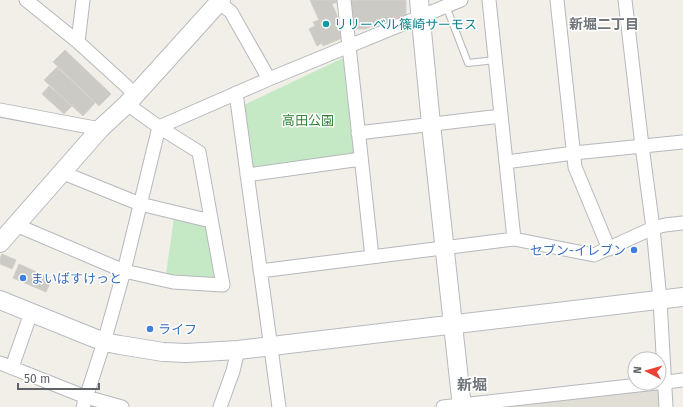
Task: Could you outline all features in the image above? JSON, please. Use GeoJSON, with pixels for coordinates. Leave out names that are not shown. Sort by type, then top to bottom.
{"type":"FeatureCollection","features":[{"type":"Feature","properties":{"kind":"street"},"geometry":{"type":"LineString","coordinates":[[16,225],[124,271],[173,282],[223,285],[199,152],[159,127],[78,42],[26,0]]}},
{"type":"Feature","properties":{"kind":"street"},"geometry":{"type":"LineString","coordinates":[[78,42],[83,0]]}},
{"type":"Feature","properties":{"kind":"street"},"geometry":{"type":"LineString","coordinates":[[344,0],[372,257]]}},
{"type":"Feature","properties":{"kind":"street"},"geometry":{"type":"LineString","coordinates":[[159,127],[348,46],[420,9],[446,6],[461,0]]}},
{"type":"Feature","properties":{"kind":"street"},"geometry":{"type":"LineString","coordinates":[[489,0],[514,239]]}},
{"type":"Feature","properties":{"kind":"street"},"geometry":{"type":"LineString","coordinates":[[557,0],[575,167],[609,249]]}},
{"type":"Feature","properties":{"kind":"street"},"geometry":{"type":"LineString","coordinates":[[625,0],[653,228],[660,300],[660,351]]}},
{"type":"Feature","properties":{"kind":"street"},"geometry":{"type":"LineString","coordinates":[[0,243],[61,172],[100,129],[131,99],[219,1],[230,12],[269,79]]}},
{"type":"Feature","properties":{"kind":"street"},"geometry":{"type":"LineString","coordinates":[[420,9],[462,406]]}},
{"type":"Feature","properties":{"kind":"street"},"geometry":{"type":"LineString","coordinates":[[236,94],[279,407]]}},
{"type":"Feature","properties":{"kind":"street"},"geometry":{"type":"LineString","coordinates":[[0,110],[100,129]]}},
{"type":"Feature","properties":{"kind":"street"},"geometry":{"type":"LineString","coordinates":[[358,133],[501,116]]}},
{"type":"Feature","properties":{"kind":"street"},"geometry":{"type":"LineString","coordinates":[[84,402],[104,342],[124,271],[159,127]]}},
{"type":"Feature","properties":{"kind":"street"},"geometry":{"type":"LineString","coordinates":[[506,162],[574,153],[683,142]]}},
{"type":"Feature","properties":{"kind":"street"},"geometry":{"type":"LineString","coordinates":[[247,175],[361,159]]}},
{"type":"Feature","properties":{"kind":"street"},"geometry":{"type":"LineString","coordinates":[[61,172],[140,204],[211,221]]}},
{"type":"Feature","properties":{"kind":"street"},"geometry":{"type":"LineString","coordinates":[[260,271],[514,239],[594,255],[653,228],[683,223]]}},
{"type":"Feature","properties":{"kind":"street"},"geometry":{"type":"LineString","coordinates":[[0,300],[104,342],[162,352],[210,352],[238,350],[683,297]]}},
{"type":"Feature","properties":{"kind":"street"},"geometry":{"type":"LineString","coordinates":[[31,312],[6,365],[84,402],[122,407]]}},
{"type":"Feature","properties":{"kind":"street"},"geometry":{"type":"LineString","coordinates":[[220,407],[233,371],[238,350]]}},
{"type":"Feature","properties":{"kind":"street"},"geometry":{"type":"LineString","coordinates":[[667,382],[683,380]]}},
{"type":"Feature","properties":{"kind":"street"},"geometry":{"type":"LineString","coordinates":[[443,407],[627,387]]}},
{"type":"Feature","properties":{"kind":"street"},"geometry":{"type":"LineString","coordinates":[[662,391],[666,407]]}},
{"type":"Feature","properties":{"kind":"lane"},"geometry":{"type":"LineString","coordinates":[[446,6],[468,63],[495,60]]}},
{"type":"Feature","properties":{"kind":"shaded area"},"geometry":{"type":"Polygon","coordinates":[[[629,391],[659,391],[660,407],[507,407],[629,391]]]}},
{"type":"Feature","properties":{"kind":"green space","name":"高田公園"},"geometry":{"type":"Polygon","coordinates":[[[343,58],[354,155],[253,170],[244,105],[343,58]]]}},
{"type":"Feature","properties":{"kind":"green space"},"geometry":{"type":"Polygon","coordinates":[[[174,218],[206,226],[218,279],[166,274],[174,218]]]}},
{"type":"Feature","properties":{"kind":"building","name":"リリーベル篠崎サーモス"},"geometry":{"type":"Polygon","coordinates":[[[310,0],[337,0],[338,2],[332,4],[339,20],[337,20],[342,35],[340,39],[323,46],[322,43],[317,46],[309,29],[315,26],[313,22],[319,20],[310,0]]]}},
{"type":"Feature","properties":{"kind":"building"},"geometry":{"type":"Polygon","coordinates":[[[351,0],[406,0],[406,15],[365,29],[354,29],[351,0]]]}},
{"type":"Feature","properties":{"kind":"building"},"geometry":{"type":"Polygon","coordinates":[[[65,50],[111,94],[99,106],[53,62],[65,50]]]}},
{"type":"Feature","properties":{"kind":"building"},"geometry":{"type":"Polygon","coordinates":[[[57,67],[95,103],[83,116],[44,80],[57,67]]]}},
{"type":"Feature","properties":{"kind":"building"},"geometry":{"type":"Polygon","coordinates":[[[49,86],[72,106],[64,114],[42,94],[49,86]]]}},
{"type":"Feature","properties":{"kind":"building"},"geometry":{"type":"Polygon","coordinates":[[[2,254],[16,260],[12,269],[0,264],[2,254]]]}},
{"type":"Feature","properties":{"kind":"building"},"geometry":{"type":"Polygon","coordinates":[[[19,264],[52,279],[46,292],[13,278],[19,264]]]}},
{"type":"Feature","properties":{"kind":"place","name":"リリーベル篠崎サーモス"},"geometry":{"type":"Point","coordinates":[326,24]}},
{"type":"Feature","properties":{"kind":"place","name":"セブン-イレブン"},"geometry":{"type":"Point","coordinates":[634,250]}},
{"type":"Feature","properties":{"kind":"place","name":"まいばすけっと"},"geometry":{"type":"Point","coordinates":[23,278]}},
{"type":"Feature","properties":{"kind":"place","name":"ライフ"},"geometry":{"type":"Point","coordinates":[150,329]}},
{"type":"Feature","properties":{"kind":"district","name":"新堀二丁目"},"geometry":{"type":"Point","coordinates":[604,24]}},
{"type":"Feature","properties":{"kind":"district","name":"新堀"},"geometry":{"type":"Point","coordinates":[472,385]}}]}
